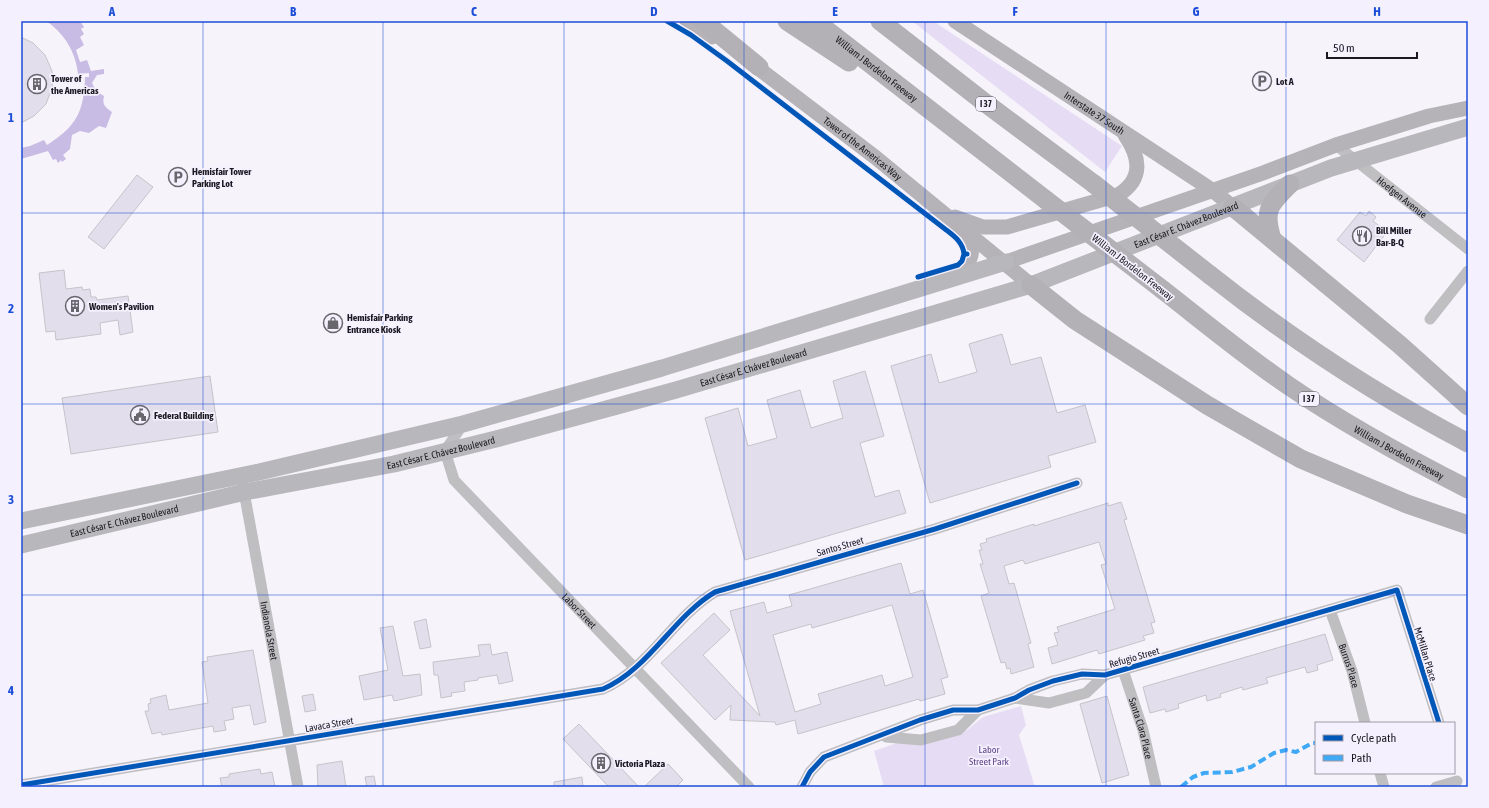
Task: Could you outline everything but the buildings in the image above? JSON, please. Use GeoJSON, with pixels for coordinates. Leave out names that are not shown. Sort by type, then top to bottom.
{"type":"FeatureCollection","features":[{"type":"Feature","properties":{"kind":"highway"},"geometry":{"type":"LineString","coordinates":[[703,21],[758,67]]}},
{"type":"Feature","properties":{"kind":"highway"},"geometry":{"type":"LineString","coordinates":[[787,21],[975,145]]}},
{"type":"Feature","properties":{"kind":"highway","name":"William J Bordelon Freeway"},"geometry":{"type":"LineString","coordinates":[[814,21],[1288,386],[1344,422],[1395,452],[1468,490]]}},
{"type":"Feature","properties":{"kind":"highway","name":"I 37"},"geometry":{"type":"LineString","coordinates":[[880,21],[1094,184],[1256,312],[1365,386],[1418,417],[1468,443]]}},
{"type":"Feature","properties":{"kind":"highway"},"geometry":{"type":"LineString","coordinates":[[1272,239],[1267,222],[1267,214],[1275,199],[1290,184]]}},
{"type":"Feature","properties":{"kind":"highway"},"geometry":{"type":"LineString","coordinates":[[1234,207],[1400,345],[1468,406]]}},
{"type":"Feature","properties":{"kind":"highway"},"geometry":{"type":"LineString","coordinates":[[1031,284],[1076,320],[1207,405],[1301,459],[1407,504],[1468,524]]}},
{"type":"Feature","properties":{"kind":"main road","name":"Tower of the Americas Way"},"geometry":{"type":"LineString","coordinates":[[688,21],[758,67],[875,157],[1006,262],[1031,284]]}},
{"type":"Feature","properties":{"kind":"main road","name":"Interstate 37 South"},"geometry":{"type":"LineString","coordinates":[[955,21],[1212,190],[1234,207]]}},
{"type":"Feature","properties":{"kind":"main road","name":"East César E. Chávez Boulevard"},"geometry":{"type":"LineString","coordinates":[[21,521],[239,476],[463,424],[662,368],[1006,262],[1336,145],[1429,116],[1468,108]]}},
{"type":"Feature","properties":{"kind":"main road","name":"East César E. Chávez Boulevard"},"geometry":{"type":"LineString","coordinates":[[21,545],[245,492],[394,464],[496,439],[676,390],[1031,284],[1355,160],[1468,127]]}},
{"type":"Feature","properties":{"kind":"main road"},"geometry":{"type":"LineString","coordinates":[[946,214],[983,227],[1007,227],[1118,195],[1125,191],[1135,179],[1137,163],[1134,149],[1124,132]]}},
{"type":"Feature","properties":{"kind":"main road"},"geometry":{"type":"LineString","coordinates":[[957,277],[969,263],[972,254],[972,244],[968,232]]}},
{"type":"Feature","properties":{"kind":"main road"},"geometry":{"type":"LineString","coordinates":[[913,290],[921,317]]}},
{"type":"Feature","properties":{"kind":"street","name":"Hoefgen Avenue"},"geometry":{"type":"LineString","coordinates":[[1336,145],[1468,249]]}},
{"type":"Feature","properties":{"kind":"street"},"geometry":{"type":"LineString","coordinates":[[1430,319],[1468,271]]}},
{"type":"Feature","properties":{"kind":"street"},"geometry":{"type":"LineString","coordinates":[[445,451],[463,424]]}},
{"type":"Feature","properties":{"kind":"street","name":"Labor Street"},"geometry":{"type":"LineString","coordinates":[[445,451],[454,480],[462,489],[748,787]]}},
{"type":"Feature","properties":{"kind":"street","name":"Indianola Street"},"geometry":{"type":"LineString","coordinates":[[239,476],[245,492],[298,787]]}},
{"type":"Feature","properties":{"kind":"street","name":"Santos Street"},"geometry":{"type":"LineString","coordinates":[[634,668],[697,605],[715,592],[934,528],[1077,483]]}},
{"type":"Feature","properties":{"kind":"street","name":"Refugio Street"},"geometry":{"type":"LineString","coordinates":[[802,787],[810,772],[824,757],[881,737],[920,720],[953,710],[978,710],[1015,698],[1029,690],[1075,676],[1082,674],[1105,675],[1397,590]]}},
{"type":"Feature","properties":{"kind":"street","name":"McMillan Place"},"geometry":{"type":"LineString","coordinates":[[1397,590],[1438,722]]}},
{"type":"Feature","properties":{"kind":"street","name":"Burrus Place"},"geometry":{"type":"LineString","coordinates":[[1330,610],[1352,671],[1365,722]]}},
{"type":"Feature","properties":{"kind":"street","name":"Lavaca Street"},"geometry":{"type":"LineString","coordinates":[[21,785],[567,694],[591,692],[610,686],[634,668]]}},
{"type":"Feature","properties":{"kind":"street","name":"Santa Clara Place"},"geometry":{"type":"LineString","coordinates":[[1123,670],[1143,730],[1156,787]]}},
{"type":"Feature","properties":{"kind":"street","name":"Refugio Street"},"geometry":{"type":"LineString","coordinates":[[1015,698],[1048,703],[1086,693],[1105,675]]}},
{"type":"Feature","properties":{"kind":"street","name":"Refugio Street"},"geometry":{"type":"LineString","coordinates":[[881,737],[921,740],[958,730],[978,710]]}},
{"type":"Feature","properties":{"kind":"street"},"geometry":{"type":"LineString","coordinates":[[1380,774],[1384,787]]}},
{"type":"Feature","properties":{"kind":"street"},"geometry":{"type":"LineString","coordinates":[[1436,787],[1456,780]]}},
{"type":"Feature","properties":{"kind":"green space"},"geometry":{"type":"Polygon","coordinates":[[[912,21],[933,21],[1122,146],[1105,172],[912,21]]]}},
{"type":"Feature","properties":{"kind":"green space","name":"Labor Street Park"},"geometry":{"type":"Polygon","coordinates":[[[1021,706],[1026,725],[1019,735],[1035,787],[884,787],[874,751],[897,743],[917,745],[933,741],[967,730],[983,717],[1021,706]]]}},
{"type":"Feature","properties":{"kind":"shaded area"},"geometry":{"type":"Polygon","coordinates":[[[46,21],[80,21],[84,27],[81,29],[84,34],[80,37],[84,45],[76,50],[80,62],[87,60],[91,71],[104,69],[104,74],[97,75],[92,83],[96,91],[104,96],[103,102],[105,106],[112,112],[106,128],[99,126],[89,133],[80,131],[72,135],[70,149],[63,155],[66,159],[62,162],[61,160],[58,163],[56,159],[53,160],[48,151],[21,159],[21,148],[44,140],[47,145],[72,124],[77,117],[83,99],[85,77],[89,77],[89,73],[78,74],[75,58],[64,37],[46,21]]]}},
{"type":"Feature","properties":{"kind":"marked path"},"geometry":{"type":"LineString","coordinates":[[1181,787],[1193,777],[1204,773],[1232,772],[1251,767],[1274,753],[1286,750],[1296,752],[1312,743],[1315,743]]}},
{"type":"Feature","properties":{"kind":"cycle path"},"geometry":{"type":"LineString","coordinates":[[667,21],[691,35],[727,61],[955,237],[962,246],[964,254],[967,254]]}},
{"type":"Feature","properties":{"kind":"cycle path"},"geometry":{"type":"LineString","coordinates":[[918,277],[958,265],[962,261],[964,254]]}},
{"type":"Feature","properties":{"kind":"cycle path"},"geometry":{"type":"LineString","coordinates":[[21,785],[603,689],[634,669],[686,615],[715,592],[935,529],[1077,483]]}},
{"type":"Feature","properties":{"kind":"cycle path"},"geometry":{"type":"LineString","coordinates":[[802,787],[810,772],[824,757],[920,720],[953,710],[978,710],[1015,698],[1029,690],[1053,681],[1082,674],[1105,675],[1397,590],[1439,722]]}},
{"type":"Feature","properties":{"kind":"place","name":"Lot A"},"geometry":{"type":"Point","coordinates":[1262,81]}},
{"type":"Feature","properties":{"kind":"place","name":"Tower of the Americas"},"geometry":{"type":"Point","coordinates":[37,84]}},
{"type":"Feature","properties":{"kind":"place","name":"Hemisfair Tower Parking Lot"},"geometry":{"type":"Point","coordinates":[178,177]}},
{"type":"Feature","properties":{"kind":"place","name":"Bill Miller Bar-B-Q"},"geometry":{"type":"Point","coordinates":[1362,236]}},
{"type":"Feature","properties":{"kind":"place","name":"Women's Pavilion"},"geometry":{"type":"Point","coordinates":[75,306]}},
{"type":"Feature","properties":{"kind":"place","name":"Hemisfair Parking Entrance Kiosk"},"geometry":{"type":"Point","coordinates":[333,323]}},
{"type":"Feature","properties":{"kind":"place","name":"Federal Building"},"geometry":{"type":"Point","coordinates":[140,415]}},
{"type":"Feature","properties":{"kind":"place","name":"Victoria Plaza"},"geometry":{"type":"Point","coordinates":[601,763]}}]}
